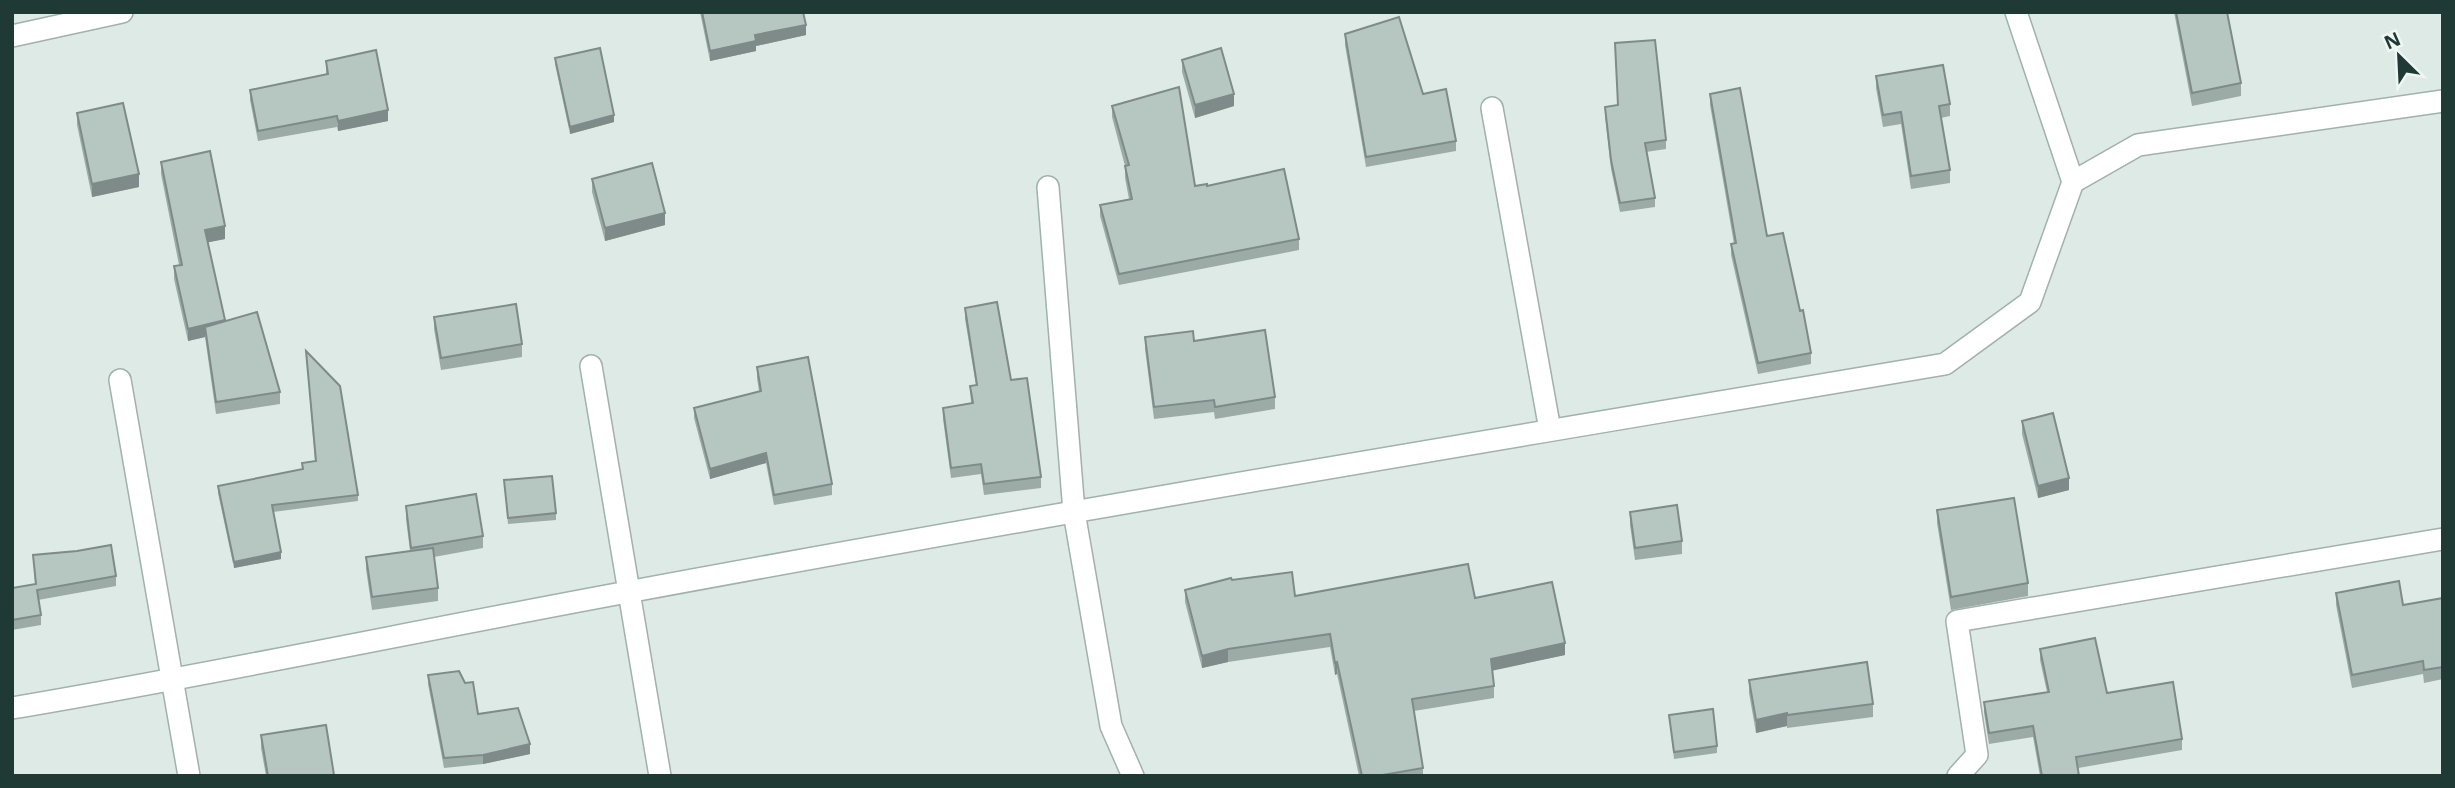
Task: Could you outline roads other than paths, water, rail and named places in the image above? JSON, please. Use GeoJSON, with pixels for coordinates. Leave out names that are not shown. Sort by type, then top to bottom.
{"type":"FeatureCollection","features":[{"type":"Feature","properties":{"kind":"street"},"geometry":{"type":"LineString","coordinates":[[12,36],[121,12]]}},
{"type":"Feature","properties":{"kind":"street"},"geometry":{"type":"LineString","coordinates":[[12,708],[173,681],[629,592],[1074,512],[1945,364],[2030,302],[2073,182],[2017,12]]}},
{"type":"Feature","properties":{"kind":"street"},"geometry":{"type":"LineString","coordinates":[[2073,182],[2138,145],[2443,102]]}},
{"type":"Feature","properties":{"kind":"street"},"geometry":{"type":"LineString","coordinates":[[1492,108],[1550,430]]}},
{"type":"Feature","properties":{"kind":"street"},"geometry":{"type":"LineString","coordinates":[[1048,187],[1074,512],[1111,726],[1133,776]]}},
{"type":"Feature","properties":{"kind":"street"},"geometry":{"type":"LineString","coordinates":[[591,366],[660,776]]}},
{"type":"Feature","properties":{"kind":"street"},"geometry":{"type":"LineString","coordinates":[[120,380],[188,776]]}},
{"type":"Feature","properties":{"kind":"street"},"geometry":{"type":"LineString","coordinates":[[1958,776],[1977,755],[1957,621],[2443,539]]}}]}
